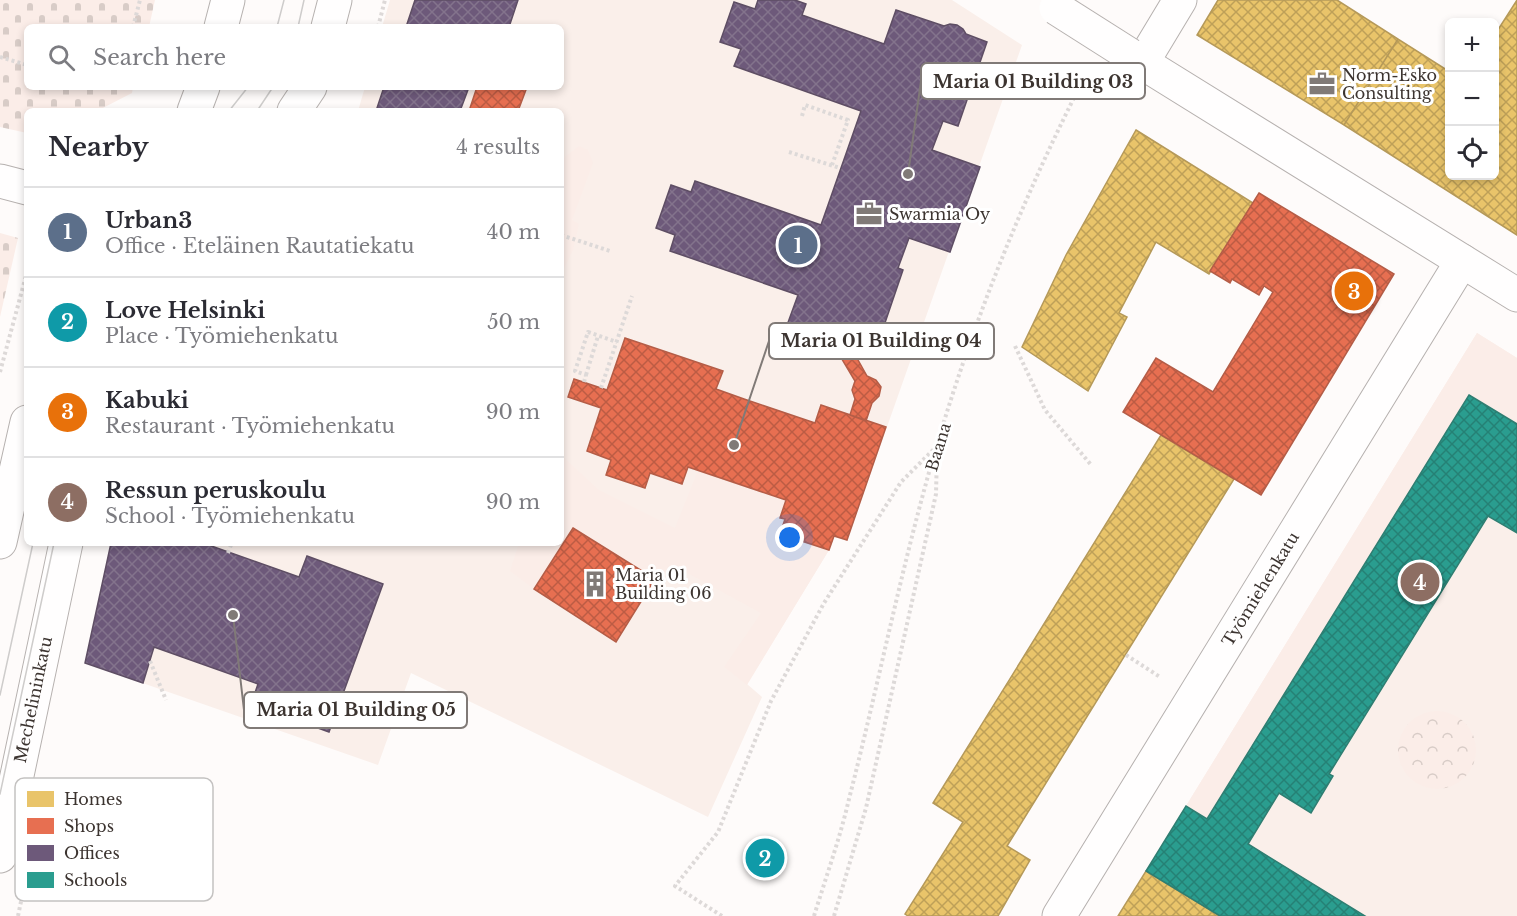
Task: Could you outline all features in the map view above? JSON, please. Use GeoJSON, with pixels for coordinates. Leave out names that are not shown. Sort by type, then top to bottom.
{"type":"FeatureCollection","features":[{"type":"Feature","properties":{"kind":"street"},"geometry":{"type":"LineString","coordinates":[[222,24],[228,0]]}},
{"type":"Feature","properties":{"kind":"street"},"geometry":{"type":"LineString","coordinates":[[329,24],[335,0]]}},
{"type":"Feature","properties":{"kind":"street"},"geometry":{"type":"LineString","coordinates":[[1136,59],[1180,0]]}},
{"type":"Feature","properties":{"kind":"street"},"geometry":{"type":"LineString","coordinates":[[1049,4],[1517,295]]}},
{"type":"Feature","properties":{"kind":"street"},"geometry":{"type":"LineString","coordinates":[[195,108],[202,90]]}},
{"type":"Feature","properties":{"kind":"street"},"geometry":{"type":"LineString","coordinates":[[296,108],[307,90]]}},
{"type":"Feature","properties":{"kind":"street"},"geometry":{"type":"LineString","coordinates":[[0,182],[24,187]]}},
{"type":"Feature","properties":{"kind":"street","name":"Työmiehenkatu"},"geometry":{"type":"LineString","coordinates":[[1059,916],[1462,261]]}},
{"type":"Feature","properties":{"kind":"street"},"geometry":{"type":"LineString","coordinates":[[0,542],[24,435]]}},
{"type":"Feature","properties":{"kind":"street","name":"Mechelininkatu"},"geometry":{"type":"LineString","coordinates":[[16,778],[65,546]]}},
{"type":"Feature","properties":{"kind":"street","name":"Mechelininkatu"},"geometry":{"type":"LineString","coordinates":[[0,856],[15,785]]}},
{"type":"Feature","properties":{"kind":"path"},"geometry":{"type":"LineString","coordinates":[[134,24],[140,0]]}},
{"type":"Feature","properties":{"kind":"path"},"geometry":{"type":"LineString","coordinates":[[379,24],[385,0]]}},
{"type":"Feature","properties":{"kind":"path"},"geometry":{"type":"LineString","coordinates":[[0,57],[24,63]]}},
{"type":"Feature","properties":{"kind":"path","name":"Baana"},"geometry":{"type":"LineString","coordinates":[[814,916],[849,802],[900,583],[937,447],[981,314],[1033,186],[1089,67]]}},
{"type":"Feature","properties":{"kind":"path"},"geometry":{"type":"LineString","coordinates":[[802,116],[805,105],[848,120],[832,165]]}},
{"type":"Feature","properties":{"kind":"path"},"geometry":{"type":"LineString","coordinates":[[789,152],[840,168]]}},
{"type":"Feature","properties":{"kind":"path"},"geometry":{"type":"LineString","coordinates":[[564,236],[610,251]]}},
{"type":"Feature","properties":{"kind":"path"},"geometry":{"type":"LineString","coordinates":[[0,372],[24,283]]}},
{"type":"Feature","properties":{"kind":"path"},"geometry":{"type":"LineString","coordinates":[[601,388],[632,296]]}},
{"type":"Feature","properties":{"kind":"path"},"geometry":{"type":"LineString","coordinates":[[586,375],[575,372],[588,332],[617,342]]}},
{"type":"Feature","properties":{"kind":"path"},"geometry":{"type":"LineString","coordinates":[[584,382],[598,336]]}},
{"type":"Feature","properties":{"kind":"path"},"geometry":{"type":"LineString","coordinates":[[1015,346],[1045,410],[1092,466]]}},
{"type":"Feature","properties":{"kind":"path"},"geometry":{"type":"LineString","coordinates":[[722,916],[675,886],[718,832],[771,701],[824,603],[901,482],[937,447]]}},
{"type":"Feature","properties":{"kind":"path"},"geometry":{"type":"LineString","coordinates":[[834,916],[866,808],[934,506],[937,447]]}},
{"type":"Feature","properties":{"kind":"path"},"geometry":{"type":"LineString","coordinates":[[228,553],[230,546]]}},
{"type":"Feature","properties":{"kind":"path"},"geometry":{"type":"LineString","coordinates":[[1126,655],[1161,678]]}},
{"type":"Feature","properties":{"kind":"path"},"geometry":{"type":"LineString","coordinates":[[150,661],[166,700]]}},
{"type":"Feature","properties":{"kind":"shaded area"},"geometry":{"type":"Polygon","coordinates":[[[390,0],[952,0],[1022,45],[847,540],[834,536],[829,550],[747,684],[762,697],[708,817],[411,673],[378,765],[85,663],[110,546],[564,546],[564,108],[359,108],[364,90],[564,90],[564,24],[383,24],[390,0]]]}},
{"type":"Feature","properties":{"kind":"shaded area"},"geometry":{"type":"Polygon","coordinates":[[[1477,333],[1517,358],[1517,916],[1220,916],[1146,871],[1477,333]]]}},
{"type":"Feature","properties":{"kind":"green space"},"geometry":{"type":"Polygon","coordinates":[[[0,0],[155,0],[150,24],[24,24],[24,90],[132,90],[132,93],[103,108],[24,108],[24,132],[0,127],[0,0]]]}},
{"type":"Feature","properties":{"kind":"green space"},"geometry":{"type":"Polygon","coordinates":[[[579,146],[588,150],[593,163],[572,220],[579,224],[573,250],[564,269],[564,158],[579,146]]]}},
{"type":"Feature","properties":{"kind":"green space"},"geometry":{"type":"Polygon","coordinates":[[[0,233],[18,238],[0,317],[0,233]]]}},
{"type":"Feature","properties":{"kind":"green space"},"geometry":{"type":"Polygon","coordinates":[[[1477,333],[1517,358],[1517,424],[1469,395],[1207,819],[1186,806],[1477,333]]]}},
{"type":"Feature","properties":{"kind":"green space"},"geometry":{"type":"Polygon","coordinates":[[[564,458],[599,490],[675,528],[698,470],[786,500],[780,517],[785,519],[780,534],[829,550],[747,685],[724,667],[761,613],[673,565],[655,579],[573,528],[564,542],[564,458]]]}},
{"type":"Feature","properties":{"kind":"green space"},"geometry":{"type":"Polygon","coordinates":[[[518,546],[561,546],[534,589],[510,571],[518,546]]]}},
{"type":"Feature","properties":{"kind":"green space"},"geometry":{"type":"Polygon","coordinates":[[[1429,711],[1445,711],[1459,717],[1470,728],[1476,742],[1476,758],[1470,772],[1459,783],[1445,789],[1429,789],[1415,783],[1404,772],[1398,758],[1398,742],[1404,728],[1415,717],[1429,711]]]}},
{"type":"Feature","properties":{"kind":"building: Homes"},"geometry":{"type":"Polygon","coordinates":[[[1218,0],[1337,0],[1398,39],[1344,125],[1197,35],[1218,0]]]}},
{"type":"Feature","properties":{"kind":"building: Homes"},"geometry":{"type":"Polygon","coordinates":[[[1517,0],[1517,235],[1344,125],[1398,39],[1445,69],[1445,180],[1499,180],[1499,28],[1517,0]]]}},
{"type":"Feature","properties":{"kind":"building: Homes"},"geometry":{"type":"Polygon","coordinates":[[[1136,130],[1253,203],[1209,274],[1156,242],[1119,313],[1127,317],[1088,391],[1022,347],[1066,255],[1136,130]]]}},
{"type":"Feature","properties":{"kind":"building: Homes"},"geometry":{"type":"Polygon","coordinates":[[[1161,435],[1234,479],[1007,846],[1030,860],[998,916],[908,916],[905,914],[963,822],[933,803],[1161,435]]]}},
{"type":"Feature","properties":{"kind":"building: Homes"},"geometry":{"type":"Polygon","coordinates":[[[1146,871],[1220,916],[1118,916],[1146,871]]]}},
{"type":"Feature","properties":{"kind":"building: Shops"},"geometry":{"type":"Polygon","coordinates":[[[476,90],[526,90],[519,108],[470,108],[476,90]]]}},
{"type":"Feature","properties":{"kind":"building: Shops"},"geometry":{"type":"Polygon","coordinates":[[[1259,193],[1394,274],[1261,495],[1123,412],[1156,358],[1213,392],[1273,292],[1264,286],[1259,295],[1232,279],[1230,283],[1210,271],[1259,193]]]}},
{"type":"Feature","properties":{"kind":"building: Shops"},"geometry":{"type":"Polygon","coordinates":[[[625,338],[723,371],[716,389],[744,399],[815,423],[821,405],[886,427],[847,540],[834,536],[829,550],[780,534],[785,519],[780,518],[786,500],[688,467],[682,484],[650,473],[645,488],[606,475],[611,460],[587,451],[601,408],[568,397],[574,379],[607,390],[625,338]]]}},
{"type":"Feature","properties":{"kind":"building: Shops"},"geometry":{"type":"Polygon","coordinates":[[[853,351],[867,376],[876,380],[881,387],[879,396],[872,403],[866,421],[850,415],[855,399],[852,390],[855,381],[840,356],[853,351]]]}},
{"type":"Feature","properties":{"kind":"building: Shops","name":"Maria 01 Building 06"},"geometry":{"type":"Polygon","coordinates":[[[573,528],[655,579],[616,642],[534,589],[561,546],[564,546],[573,528]]]}},
{"type":"Feature","properties":{"kind":"building: Offices"},"geometry":{"type":"Polygon","coordinates":[[[415,0],[518,0],[510,24],[407,24],[415,0]]]}},
{"type":"Feature","properties":{"kind":"building: Offices"},"geometry":{"type":"Polygon","coordinates":[[[758,0],[795,0],[806,4],[802,15],[884,44],[896,10],[944,26],[957,25],[966,34],[987,42],[958,126],[943,121],[932,150],[980,167],[950,252],[909,238],[898,268],[903,270],[873,358],[853,351],[844,355],[835,354],[827,341],[786,328],[798,295],[670,251],[675,235],[656,228],[671,185],[691,192],[695,181],[821,225],[861,111],[734,66],[741,49],[720,42],[734,2],[755,9],[758,0]]]}},
{"type":"Feature","properties":{"kind":"building: Offices"},"geometry":{"type":"Polygon","coordinates":[[[383,90],[468,90],[461,108],[377,108],[383,90]]]}},
{"type":"Feature","properties":{"kind":"building: Offices"},"geometry":{"type":"Polygon","coordinates":[[[110,546],[211,546],[299,577],[307,556],[383,584],[329,732],[251,704],[258,684],[154,647],[143,683],[85,663],[110,546]]]}},
{"type":"Feature","properties":{"kind":"building: Schools"},"geometry":{"type":"Polygon","coordinates":[[[1469,395],[1517,424],[1517,533],[1488,516],[1329,774],[1333,776],[1311,813],[1279,793],[1248,844],[1365,916],[1220,916],[1146,871],[1186,806],[1207,819],[1469,395]]]}},
{"type":"Feature","properties":{"kind":"tram line"},"geometry":{"type":"LineString","coordinates":[[278,24],[284,0]]}},
{"type":"Feature","properties":{"kind":"tram line"},"geometry":{"type":"LineString","coordinates":[[299,24],[304,0]]}},
{"type":"Feature","properties":{"kind":"tram line"},"geometry":{"type":"LineString","coordinates":[[231,108],[246,90]]}},
{"type":"Feature","properties":{"kind":"tram line"},"geometry":{"type":"LineString","coordinates":[[259,108],[271,90]]}},
{"type":"Feature","properties":{"kind":"tram line"},"geometry":{"type":"LineString","coordinates":[[0,695],[32,546]]}},
{"type":"Feature","properties":{"kind":"tram line"},"geometry":{"type":"LineString","coordinates":[[0,794],[53,546]]}},
{"type":"Feature","properties":{"kind":"place","name":"Norm-Esko Consulting"},"geometry":{"type":"Point","coordinates":[1322,84]}},
{"type":"Feature","properties":{"kind":"place","name":"Maria 01 Building 03"},"geometry":{"type":"Point","coordinates":[908,174]}},
{"type":"Feature","properties":{"kind":"place","name":"Swarmia Oy"},"geometry":{"type":"Point","coordinates":[869,214]}},
{"type":"Feature","properties":{"kind":"place","name":"Urban3"},"geometry":{"type":"Point","coordinates":[798,245]}},
{"type":"Feature","properties":{"kind":"place","name":"Kabuki"},"geometry":{"type":"Point","coordinates":[1354,291]}},
{"type":"Feature","properties":{"kind":"place","name":"Maria 01 Building 04"},"geometry":{"type":"Point","coordinates":[734,445]}},
{"type":"Feature","properties":{"kind":"place","name":"Ressun peruskoulu"},"geometry":{"type":"Point","coordinates":[1420,582]}},
{"type":"Feature","properties":{"kind":"place","name":"Maria 01 Building 06"},"geometry":{"type":"Point","coordinates":[595,584]}},
{"type":"Feature","properties":{"kind":"place","name":"Maria 01 Building 05"},"geometry":{"type":"Point","coordinates":[233,615]}},
{"type":"Feature","properties":{"kind":"place","name":"Love Helsinki"},"geometry":{"type":"Point","coordinates":[765,858]}}]}
